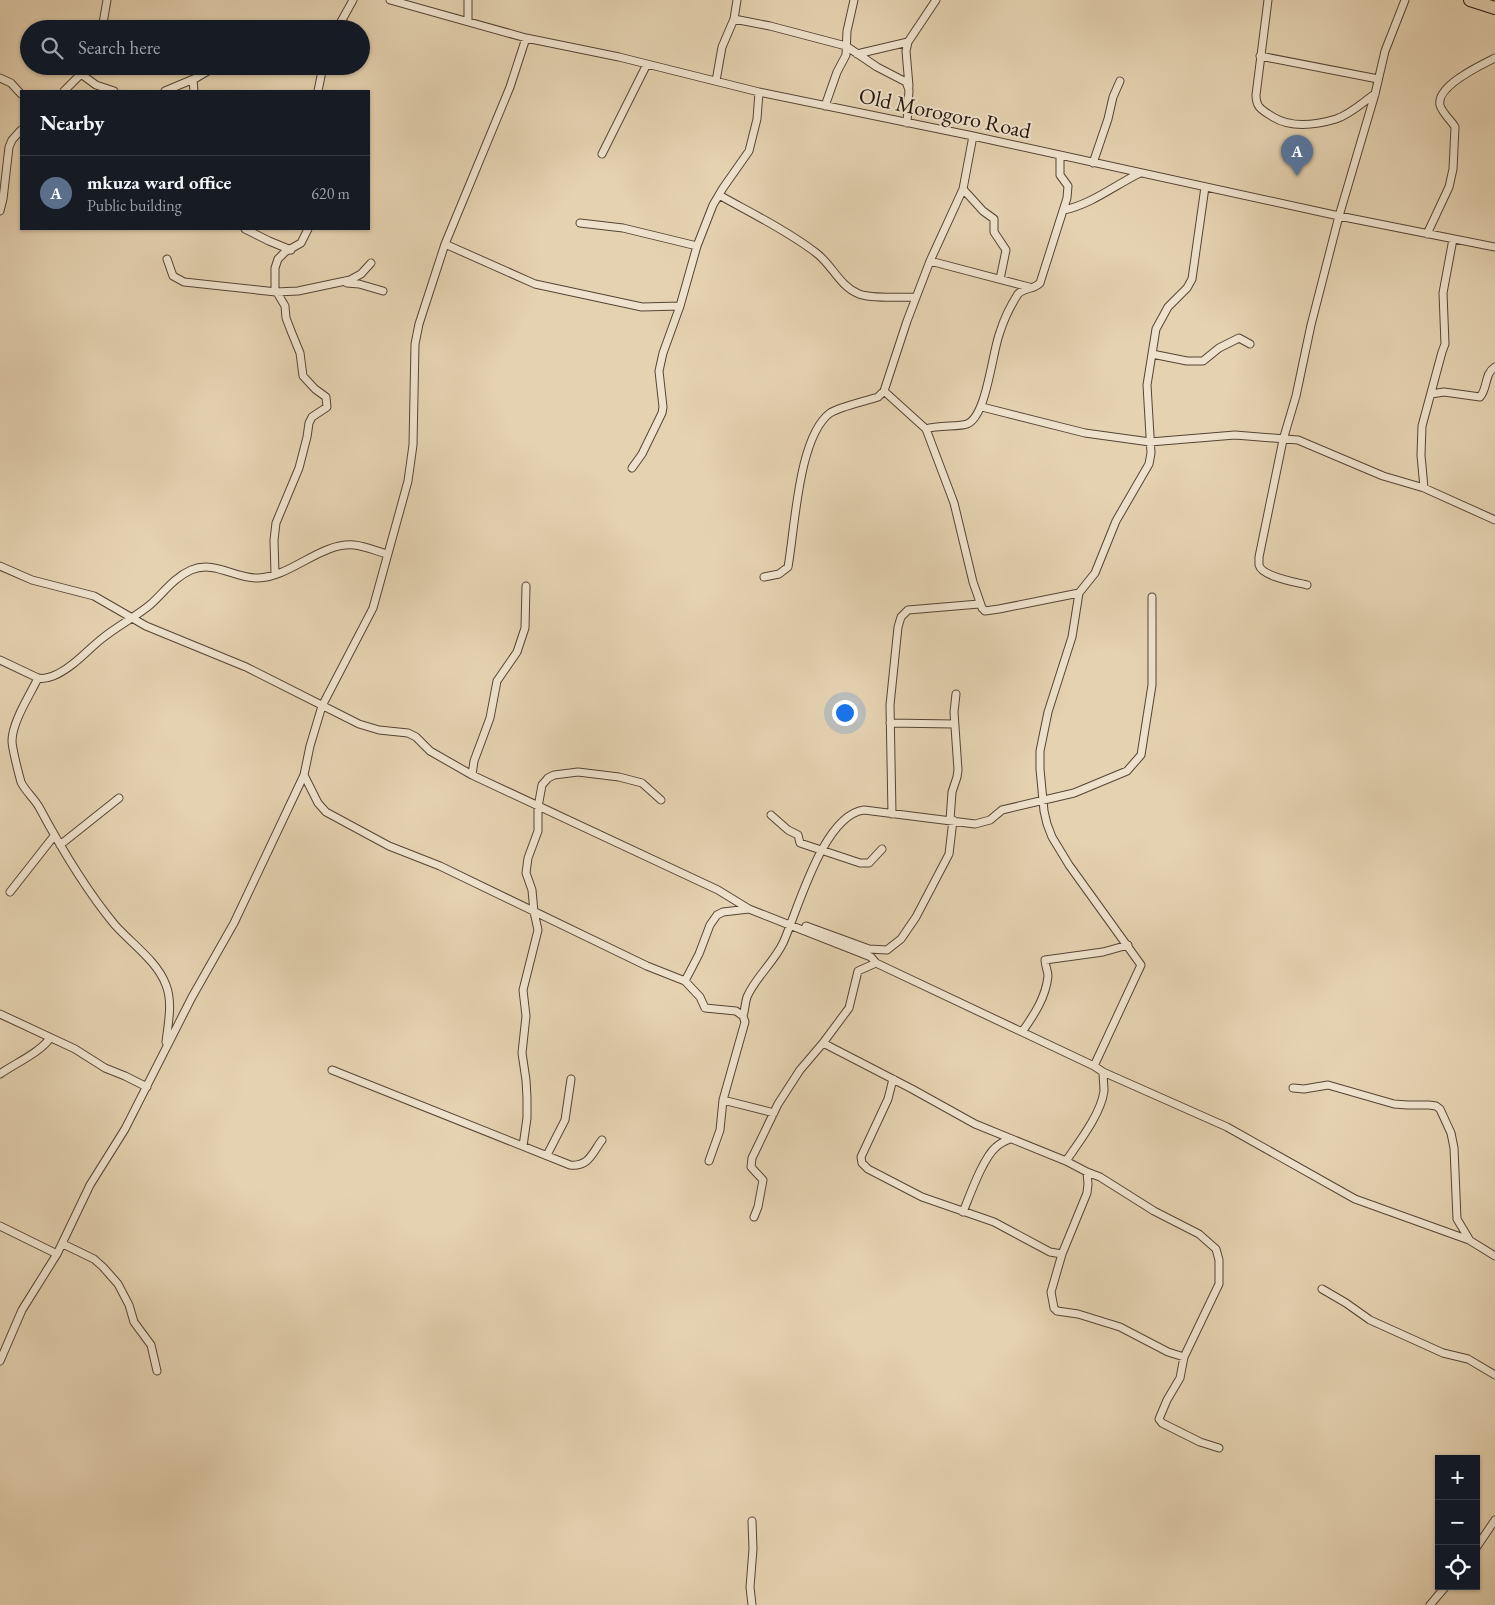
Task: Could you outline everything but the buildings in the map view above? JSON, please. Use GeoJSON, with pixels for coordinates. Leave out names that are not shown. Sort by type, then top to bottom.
{"type":"FeatureCollection","features":[{"type":"Feature","properties":{"kind":"highway"},"geometry":{"type":"LineString","coordinates":[[1470,0],[1495,8]]}},
{"type":"Feature","properties":{"kind":"street"},"geometry":{"type":"LineString","coordinates":[[104,20],[107,0]]}},
{"type":"Feature","properties":{"kind":"street"},"geometry":{"type":"LineString","coordinates":[[341,20],[353,0]]}},
{"type":"Feature","properties":{"kind":"street","name":"Old Morogoro Road"},"geometry":{"type":"LineString","coordinates":[[390,0],[526,38],[647,64],[760,92],[973,136],[1339,216],[1495,247]]}},
{"type":"Feature","properties":{"kind":"street"},"geometry":{"type":"LineString","coordinates":[[468,0],[468,21]]}},
{"type":"Feature","properties":{"kind":"street"},"geometry":{"type":"LineString","coordinates":[[716,81],[722,47],[734,19],[737,0]]}},
{"type":"Feature","properties":{"kind":"street"},"geometry":{"type":"LineString","coordinates":[[825,106],[846,55],[847,31],[854,0]]}},
{"type":"Feature","properties":{"kind":"street"},"geometry":{"type":"LineString","coordinates":[[908,123],[909,86],[906,51],[908,42],[936,0]]}},
{"type":"Feature","properties":{"kind":"street"},"geometry":{"type":"LineString","coordinates":[[1268,0],[1260,56],[1256,104],[1259,109],[1278,120],[1290,124],[1302,124],[1337,118],[1352,111],[1375,94]]}},
{"type":"Feature","properties":{"kind":"street"},"geometry":{"type":"LineString","coordinates":[[1307,585],[1270,575],[1259,566],[1260,557],[1283,440],[1339,216],[1375,94],[1385,51],[1405,0]]}},
{"type":"Feature","properties":{"kind":"street"},"geometry":{"type":"LineString","coordinates":[[734,19],[770,26],[846,46],[887,73],[906,82],[909,86]]}},
{"type":"Feature","properties":{"kind":"street"},"geometry":{"type":"LineString","coordinates":[[0,1361],[22,1310],[63,1244],[90,1185],[125,1129],[166,1047],[234,923],[304,775],[310,746],[322,706],[373,608],[404,498],[413,445],[415,344],[419,324],[445,244],[510,87],[526,38]]}},
{"type":"Feature","properties":{"kind":"street"},"geometry":{"type":"LineString","coordinates":[[857,54],[908,42]]}},
{"type":"Feature","properties":{"kind":"street"},"geometry":{"type":"LineString","coordinates":[[1260,56],[1378,79]]}},
{"type":"Feature","properties":{"kind":"street"},"geometry":{"type":"LineString","coordinates":[[1427,234],[1449,187],[1453,169],[1456,127],[1442,111],[1440,104],[1441,94],[1458,79],[1495,58]]}},
{"type":"Feature","properties":{"kind":"street"},"geometry":{"type":"LineString","coordinates":[[602,154],[647,64]]}},
{"type":"Feature","properties":{"kind":"street"},"geometry":{"type":"LineString","coordinates":[[65,90],[79,75]]}},
{"type":"Feature","properties":{"kind":"street"},"geometry":{"type":"LineString","coordinates":[[81,75],[96,85],[111,90]]}},
{"type":"Feature","properties":{"kind":"street"},"geometry":{"type":"LineString","coordinates":[[168,90],[201,75]]}},
{"type":"Feature","properties":{"kind":"street"},"geometry":{"type":"LineString","coordinates":[[318,90],[321,75]]}},
{"type":"Feature","properties":{"kind":"street"},"geometry":{"type":"LineString","coordinates":[[0,78],[11,83],[20,93]]}},
{"type":"Feature","properties":{"kind":"street"},"geometry":{"type":"LineString","coordinates":[[193,80],[194,90]]}},
{"type":"Feature","properties":{"kind":"street"},"geometry":{"type":"LineString","coordinates":[[1093,162],[1108,119],[1113,96],[1120,81]]}},
{"type":"Feature","properties":{"kind":"street"},"geometry":{"type":"LineString","coordinates":[[632,468],[642,454],[662,413],[659,371],[697,246],[713,205],[749,151],[758,119],[760,92]]}},
{"type":"Feature","properties":{"kind":"street"},"geometry":{"type":"LineString","coordinates":[[0,211],[9,147],[12,140],[20,131]]}},
{"type":"Feature","properties":{"kind":"street"},"geometry":{"type":"LineString","coordinates":[[764,577],[779,574],[788,567],[797,493],[807,453],[824,420],[831,413],[878,397],[884,392],[916,297],[963,189],[973,136]]}},
{"type":"Feature","properties":{"kind":"street"},"geometry":{"type":"LineString","coordinates":[[926,429],[936,426],[967,424],[974,419],[982,407],[999,332],[1022,289],[1036,288],[1040,284],[1064,210],[1068,186],[1060,175],[1060,155]]}},
{"type":"Feature","properties":{"kind":"street"},"geometry":{"type":"LineString","coordinates":[[1064,210],[1095,199],[1127,179],[1141,173]]}},
{"type":"Feature","properties":{"kind":"street"},"geometry":{"type":"LineString","coordinates":[[1094,1066],[1141,965],[1069,865],[1046,824],[1040,769],[1042,736],[1072,637],[1079,593],[1095,572],[1116,521],[1149,464],[1151,453],[1146,385],[1156,329],[1162,315],[1172,302],[1188,288],[1192,279],[1205,187]]}},
{"type":"Feature","properties":{"kind":"street"},"geometry":{"type":"LineString","coordinates":[[963,189],[983,212],[994,219],[994,232],[1006,250],[1000,279]]}},
{"type":"Feature","properties":{"kind":"street"},"geometry":{"type":"LineString","coordinates":[[719,195],[814,251],[826,261],[843,283],[860,294],[916,297]]}},
{"type":"Feature","properties":{"kind":"street"},"geometry":{"type":"LineString","coordinates":[[580,223],[623,228],[697,246]]}},
{"type":"Feature","properties":{"kind":"street"},"geometry":{"type":"LineString","coordinates":[[249,230],[291,250]]}},
{"type":"Feature","properties":{"kind":"street"},"geometry":{"type":"LineString","coordinates":[[275,574],[274,540],[276,522],[299,468],[309,423],[312,417],[326,407],[328,402],[303,376],[300,353],[286,318],[285,306],[276,292],[274,284],[275,268],[278,260],[285,252],[301,243],[308,230]]}},
{"type":"Feature","properties":{"kind":"street"},"geometry":{"type":"LineString","coordinates":[[1424,488],[1421,455],[1422,426],[1445,344],[1443,293],[1453,238]]}},
{"type":"Feature","properties":{"kind":"street"},"geometry":{"type":"LineString","coordinates":[[445,244],[535,284],[642,307],[680,306]]}},
{"type":"Feature","properties":{"kind":"street"},"geometry":{"type":"LineString","coordinates":[[167,259],[173,276],[184,282],[276,292],[298,291],[356,278],[371,263]]}},
{"type":"Feature","properties":{"kind":"street"},"geometry":{"type":"LineString","coordinates":[[930,262],[1030,288]]}},
{"type":"Feature","properties":{"kind":"street"},"geometry":{"type":"LineString","coordinates":[[342,282],[359,284],[383,291]]}},
{"type":"Feature","properties":{"kind":"street"},"geometry":{"type":"LineString","coordinates":[[1152,354],[1187,361],[1204,361],[1219,348],[1238,338],[1250,344]]}},
{"type":"Feature","properties":{"kind":"street"},"geometry":{"type":"LineString","coordinates":[[1430,394],[1444,392],[1480,397],[1484,392],[1489,372],[1495,367]]}},
{"type":"Feature","properties":{"kind":"street"},"geometry":{"type":"LineString","coordinates":[[884,392],[926,429],[954,503],[979,604],[985,611],[1079,593]]}},
{"type":"Feature","properties":{"kind":"street"},"geometry":{"type":"LineString","coordinates":[[982,407],[1085,433],[1150,442],[1235,435],[1298,440]]}},
{"type":"Feature","properties":{"kind":"street"},"geometry":{"type":"LineString","coordinates":[[1286,432],[1298,440],[1383,476],[1424,488],[1494,517]]}},
{"type":"Feature","properties":{"kind":"street"},"geometry":{"type":"LineString","coordinates":[[0,660],[38,678],[44,679],[54,676],[150,604],[176,579],[202,566],[253,578],[264,578],[339,546],[355,545],[387,554]]}},
{"type":"Feature","properties":{"kind":"street"},"geometry":{"type":"LineString","coordinates":[[0,566],[32,580],[94,596],[157,631],[181,639],[195,647],[246,667],[366,726],[379,730],[408,733],[416,737],[430,751],[472,775],[718,890],[749,910],[834,936],[859,946],[879,950],[887,950],[901,939],[916,917],[949,854],[952,792],[958,770],[954,724],[956,694]]}},
{"type":"Feature","properties":{"kind":"street"},"geometry":{"type":"LineString","coordinates":[[472,775],[474,761],[490,718],[497,681],[517,652],[525,628],[526,586]]}},
{"type":"Feature","properties":{"kind":"street"},"geometry":{"type":"LineString","coordinates":[[709,1161],[720,1130],[723,1100],[744,1029],[744,1016],[748,996],[782,944],[804,886],[832,834],[846,818],[856,811],[864,810],[975,824],[985,822],[1002,810],[1039,802],[1042,799],[1074,793],[1127,771],[1141,755],[1152,685],[1152,597]]}},
{"type":"Feature","properties":{"kind":"street"},"geometry":{"type":"LineString","coordinates":[[892,814],[890,722],[895,643],[901,617],[908,610],[979,604]]}},
{"type":"Feature","properties":{"kind":"street"},"geometry":{"type":"LineString","coordinates":[[38,678],[15,727],[12,741],[22,783],[37,804],[54,836],[90,893],[116,925],[153,964],[165,982],[169,1004],[166,1047]]}},
{"type":"Feature","properties":{"kind":"street"},"geometry":{"type":"LineString","coordinates":[[890,722],[954,724]]}},
{"type":"Feature","properties":{"kind":"street"},"geometry":{"type":"LineString","coordinates":[[523,1146],[527,1118],[527,1098],[522,1053],[526,1016],[522,990],[538,936],[532,890],[526,873],[528,858],[538,831],[538,807],[542,785],[548,778],[564,773],[578,772],[619,777],[642,783],[661,800]]}},
{"type":"Feature","properties":{"kind":"street"},"geometry":{"type":"LineString","coordinates":[[304,775],[318,803],[326,812],[389,846],[440,866],[647,966],[685,982],[700,997],[705,1008],[736,1011],[744,1016]]}},
{"type":"Feature","properties":{"kind":"street"},"geometry":{"type":"LineString","coordinates":[[60,845],[119,798]]}},
{"type":"Feature","properties":{"kind":"street"},"geometry":{"type":"LineString","coordinates":[[770,815],[788,830],[798,835],[800,843],[866,864],[882,849]]}},
{"type":"Feature","properties":{"kind":"street"},"geometry":{"type":"LineString","coordinates":[[10,892],[54,836]]}},
{"type":"Feature","properties":{"kind":"street"},"geometry":{"type":"LineString","coordinates":[[685,982],[710,925],[717,916],[723,912],[749,910]]}},
{"type":"Feature","properties":{"kind":"street"},"geometry":{"type":"LineString","coordinates":[[790,923],[871,957],[876,964],[1094,1066],[1103,1072],[1227,1127],[1355,1199],[1469,1240],[1495,1256]]}},
{"type":"Feature","properties":{"kind":"street"},"geometry":{"type":"LineString","coordinates":[[1022,1032],[1044,993],[1048,975],[1045,960],[1103,952],[1128,945]]}},
{"type":"Feature","properties":{"kind":"street"},"geometry":{"type":"LineString","coordinates":[[754,1217],[758,1207],[763,1180],[753,1170],[751,1163],[774,1113],[800,1070],[823,1044],[849,1008],[858,972],[876,964]]}},
{"type":"Feature","properties":{"kind":"street"},"geometry":{"type":"LineString","coordinates":[[0,1014],[74,1049],[105,1068],[146,1087]]}},
{"type":"Feature","properties":{"kind":"street"},"geometry":{"type":"LineString","coordinates":[[0,1074],[45,1044],[50,1038]]}},
{"type":"Feature","properties":{"kind":"street"},"geometry":{"type":"LineString","coordinates":[[823,1044],[893,1079],[975,1124],[1066,1160],[1100,1177],[1154,1211],[1200,1234],[1216,1249],[1219,1260],[1219,1284],[1184,1357],[1180,1378],[1167,1400],[1159,1420],[1200,1442],[1219,1448]]}},
{"type":"Feature","properties":{"kind":"street"},"geometry":{"type":"LineString","coordinates":[[332,1070],[547,1154],[570,1165],[579,1166],[587,1162],[602,1140]]}},
{"type":"Feature","properties":{"kind":"street"},"geometry":{"type":"LineString","coordinates":[[1066,1160],[1097,1110],[1104,1092],[1103,1072]]}},
{"type":"Feature","properties":{"kind":"street"},"geometry":{"type":"LineString","coordinates":[[547,1154],[565,1120],[572,1079]]}},
{"type":"Feature","properties":{"kind":"street"},"geometry":{"type":"LineString","coordinates":[[893,1079],[888,1099],[861,1157],[862,1163],[868,1169],[922,1197],[994,1222],[1050,1252],[1062,1254]]}},
{"type":"Feature","properties":{"kind":"street"},"geometry":{"type":"LineString","coordinates":[[1294,1088],[1304,1089],[1328,1085],[1394,1104],[1436,1106],[1440,1110],[1451,1134],[1454,1148],[1457,1219],[1469,1240]]}},
{"type":"Feature","properties":{"kind":"street"},"geometry":{"type":"LineString","coordinates":[[723,1100],[774,1113]]}},
{"type":"Feature","properties":{"kind":"street"},"geometry":{"type":"LineString","coordinates":[[963,1212],[980,1171],[990,1153],[1010,1139]]}},
{"type":"Feature","properties":{"kind":"street"},"geometry":{"type":"LineString","coordinates":[[1087,1172],[1087,1193],[1062,1254],[1051,1292],[1054,1308],[1057,1311],[1078,1314],[1120,1327],[1168,1352],[1184,1357]]}},
{"type":"Feature","properties":{"kind":"street"},"geometry":{"type":"LineString","coordinates":[[0,1226],[57,1254]]}},
{"type":"Feature","properties":{"kind":"street"},"geometry":{"type":"LineString","coordinates":[[63,1244],[104,1267],[118,1284],[129,1304],[134,1322],[151,1345],[157,1371]]}},
{"type":"Feature","properties":{"kind":"street"},"geometry":{"type":"LineString","coordinates":[[1322,1289],[1346,1302],[1370,1320],[1443,1353],[1468,1359],[1495,1375]]}},
{"type":"Feature","properties":{"kind":"street"},"geometry":{"type":"LineString","coordinates":[[752,1520],[753,1550],[750,1586],[752,1605]]}},
{"type":"Feature","properties":{"kind":"street"},"geometry":{"type":"LineString","coordinates":[[1478,1545],[1495,1520]]}},
{"type":"Feature","properties":{"kind":"street"},"geometry":{"type":"LineString","coordinates":[[1430,1605],[1443,1590]]}},
{"type":"Feature","properties":{"kind":"place","name":"mkuza ward office"},"geometry":{"type":"Point","coordinates":[1297,176]}}]}
